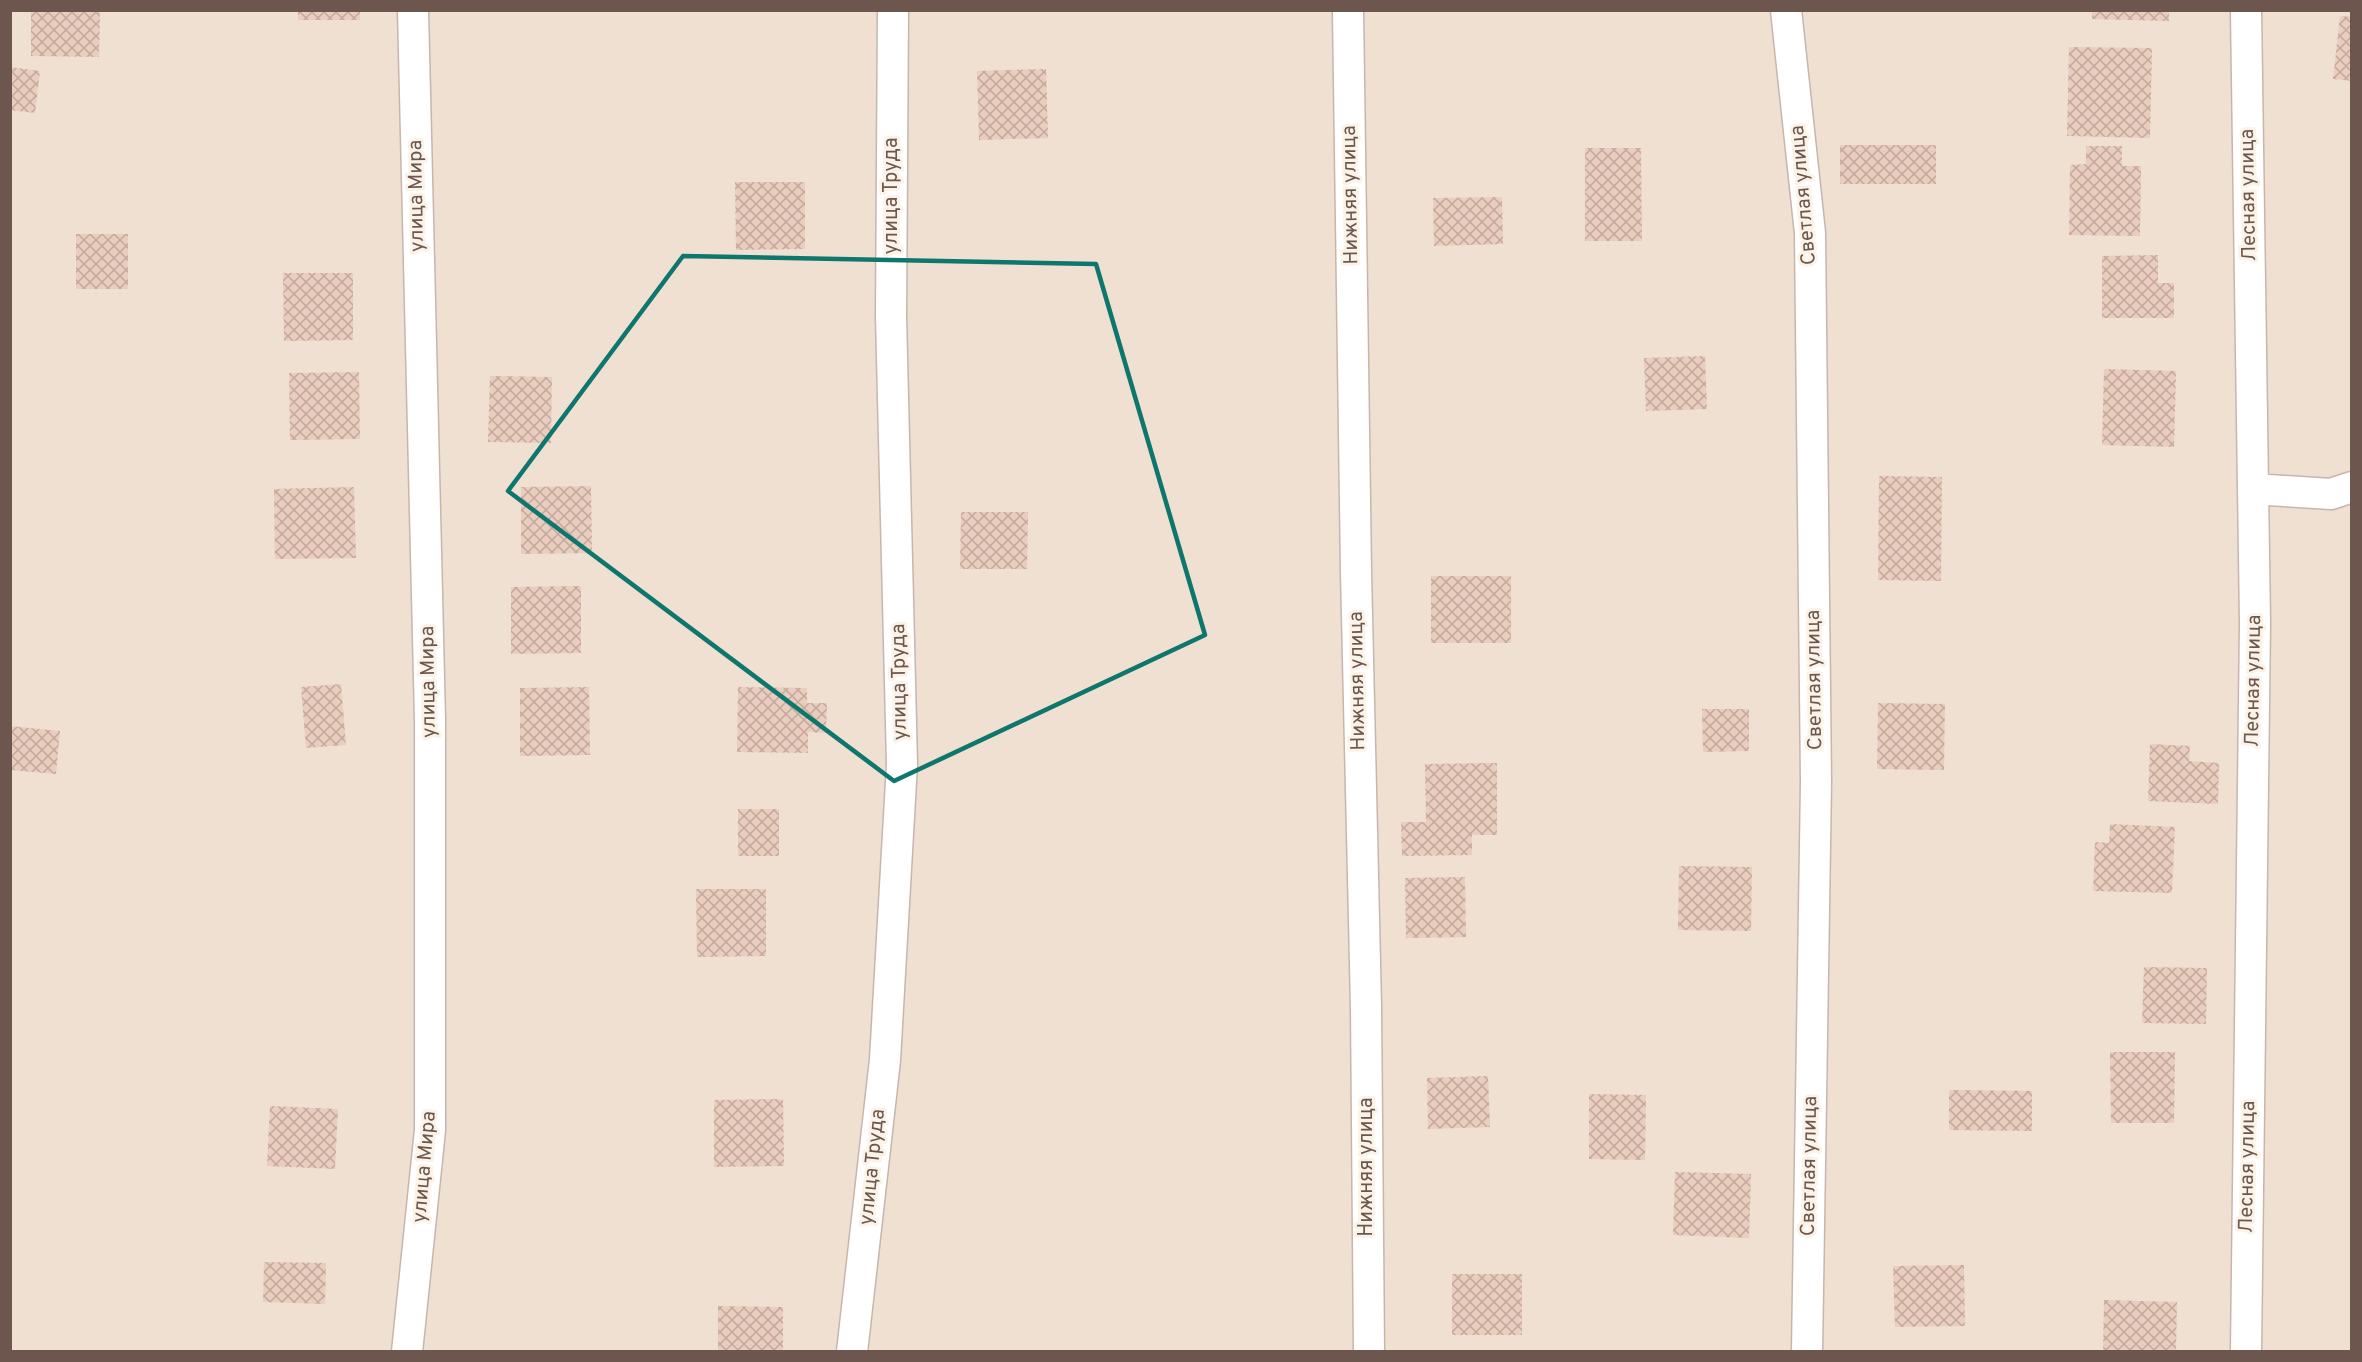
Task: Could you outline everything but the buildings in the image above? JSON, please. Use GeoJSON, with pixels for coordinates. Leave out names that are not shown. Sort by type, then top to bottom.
{"type":"FeatureCollection","features":[{"type":"Feature","properties":{"kind":"street","name":"улица Мира"},"geometry":{"type":"LineString","coordinates":[[407,1352],[430,1130],[430,720],[413,10]]}},
{"type":"Feature","properties":{"kind":"street","name":"улица Труда"},"geometry":{"type":"LineString","coordinates":[[852,1352],[885,1060],[902,764],[891,316],[892,10]]}},
{"type":"Feature","properties":{"kind":"street","name":"Нижняя улица"},"geometry":{"type":"LineString","coordinates":[[1348,10],[1356,572],[1366,1007],[1369,1352]]}},
{"type":"Feature","properties":{"kind":"street","name":"Светлая улица"},"geometry":{"type":"LineString","coordinates":[[1786,10],[1810,233],[1816,782],[1807,1352]]}},
{"type":"Feature","properties":{"kind":"street","name":"Лесная улица"},"geometry":{"type":"LineString","coordinates":[[2246,10],[2255,623],[2246,1352]]}},
{"type":"Feature","properties":{"kind":"street"},"geometry":{"type":"LineString","coordinates":[[2253,489],[2331,494],[2352,487]]}},
{"type":"Feature","properties":{"kind":"highlighted area"},"geometry":{"type":"Polygon","coordinates":[[[683,256],[1096,264],[1205,635],[894,781],[508,491],[683,256]]]}},
{"type":"Feature","properties":{"kind":"shaded area"},"geometry":{"type":"Polygon","coordinates":[[[11,11],[2351,11],[2351,1351],[11,1351],[11,11]]]}}]}
